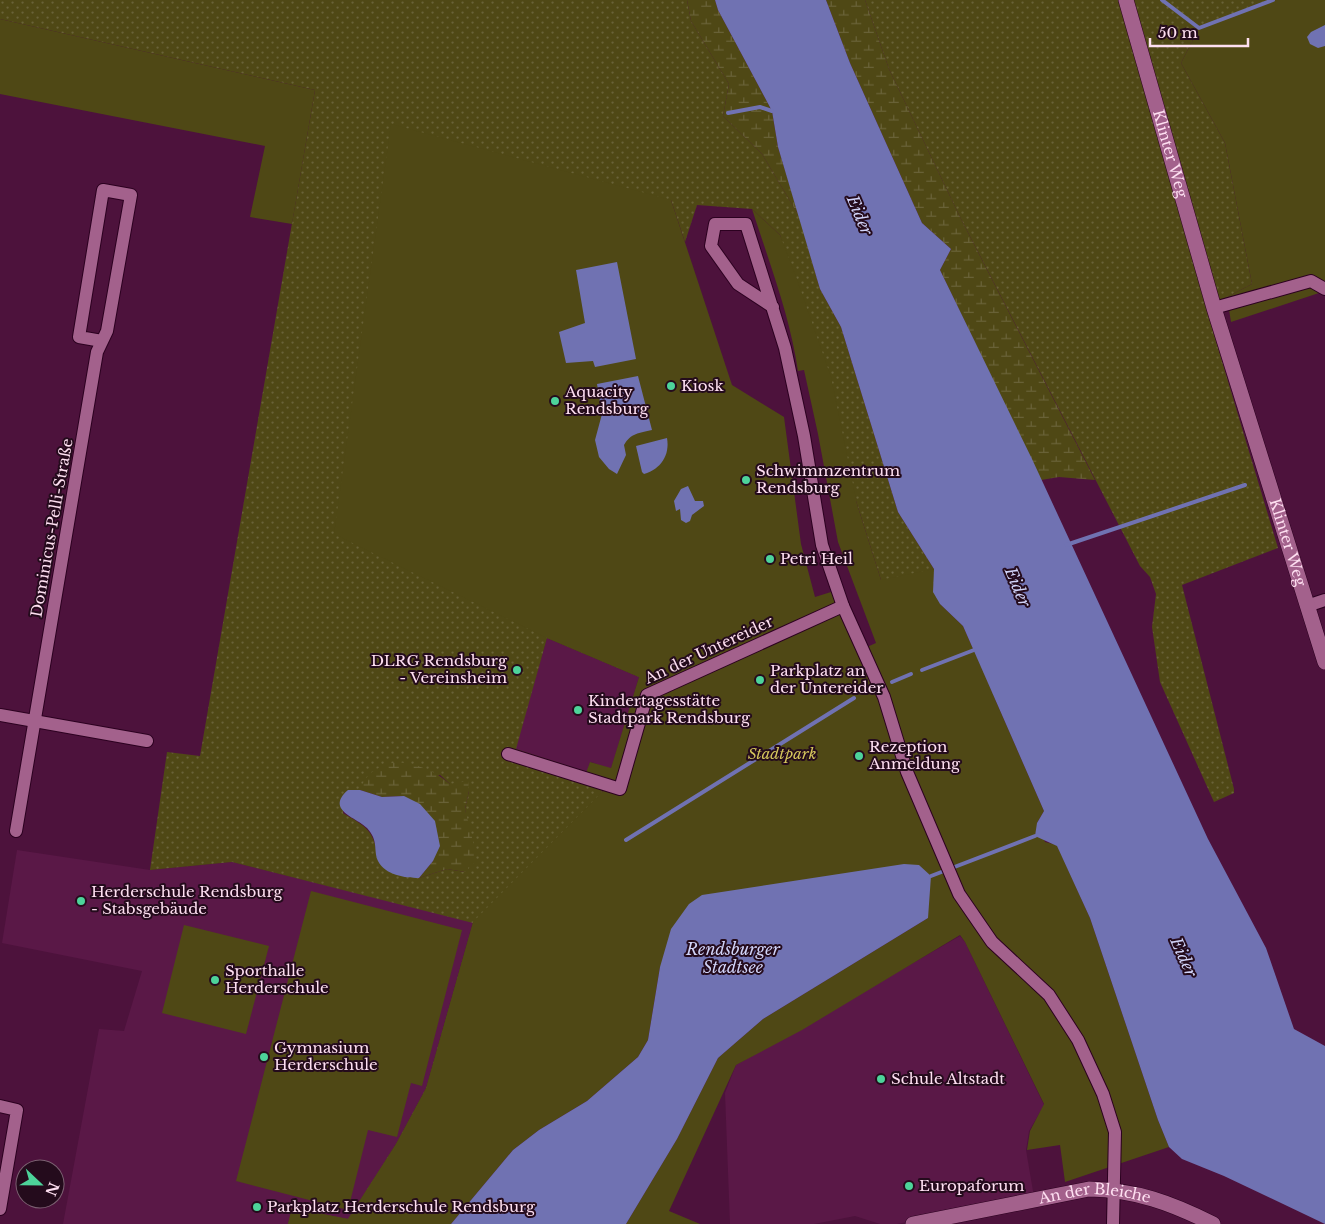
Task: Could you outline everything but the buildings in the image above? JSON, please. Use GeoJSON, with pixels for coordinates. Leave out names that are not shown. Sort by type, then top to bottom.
{"type":"FeatureCollection","features":[{"type":"Feature","properties":{"kind":"street","name":"Klinter Weg"},"geometry":{"type":"LineString","coordinates":[[1126,0],[1214,308],[1325,662]]}},
{"type":"Feature","properties":{"kind":"street","name":"Dominicus-Pelli-Straße"},"geometry":{"type":"LineString","coordinates":[[16,831],[98,352],[107,331],[131,195],[103,190],[79,337],[102,341]]}},
{"type":"Feature","properties":{"kind":"street"},"geometry":{"type":"LineString","coordinates":[[773,307],[738,284],[711,246],[715,224],[746,224],[773,307],[785,348],[804,436],[822,545],[843,606],[884,696],[907,772],[959,894],[992,942],[1049,995],[1078,1040],[1103,1094],[1115,1132],[1113,1224]]}},
{"type":"Feature","properties":{"kind":"street"},"geometry":{"type":"LineString","coordinates":[[1214,308],[1311,282],[1325,289]]}},
{"type":"Feature","properties":{"kind":"street","name":"Klinter Weg"},"geometry":{"type":"LineString","coordinates":[[1307,606],[1325,600]]}},
{"type":"Feature","properties":{"kind":"street","name":"An der Untereider"},"geometry":{"type":"LineString","coordinates":[[508,754],[620,789],[647,695],[843,606]]}},
{"type":"Feature","properties":{"kind":"street"},"geometry":{"type":"LineString","coordinates":[[0,715],[147,741]]}},
{"type":"Feature","properties":{"kind":"street"},"geometry":{"type":"LineString","coordinates":[[0,1106],[17,1110],[0,1209]]}},
{"type":"Feature","properties":{"kind":"street","name":"An der Bleiche"},"geometry":{"type":"LineString","coordinates":[[913,1224],[1089,1189],[1115,1190],[1150,1198],[1183,1209],[1213,1224]]}},
{"type":"Feature","properties":{"kind":"shaded area","name":"Kindertagesstätte Stadtpark Rendsburg"},"geometry":{"type":"Polygon","coordinates":[[[547,638],[639,677],[611,769],[591,762],[587,772],[515,749],[547,638]]]}},
{"type":"Feature","properties":{"kind":"shaded area","name":"Gymnasium Herderschule"},"geometry":{"type":"Polygon","coordinates":[[[17,850],[150,870],[232,862],[473,922],[426,1088],[396,1144],[348,1220],[292,1208],[288,1224],[63,1224],[99,1029],[124,1031],[142,971],[2,943],[17,850]]]}},
{"type":"Feature","properties":{"kind":"shaded area","name":"Schule Altstadt"},"geometry":{"type":"Polygon","coordinates":[[[960,936],[965,942],[1044,1105],[1029,1131],[1026,1150],[1034,1197],[897,1224],[880,1224],[855,1216],[814,1224],[730,1224],[725,1093],[736,1065],[960,936]]]}},
{"type":"Feature","properties":{"kind":"green space"},"geometry":{"type":"Polygon","coordinates":[[[0,0],[687,0],[691,21],[729,84],[723,116],[762,154],[799,216],[820,289],[841,327],[898,512],[934,569],[940,604],[974,650],[995,699],[881,580],[857,504],[780,235],[752,209],[697,205],[685,242],[671,200],[639,677],[547,638],[516,749],[587,772],[583,784],[603,790],[360,1224],[288,1224],[292,1208],[348,1219],[396,1144],[426,1088],[473,923],[232,862],[150,870],[167,752],[200,756],[315,90],[0,19],[0,0]],[[440,775],[360,790],[348,790],[343,813],[358,822],[372,836],[378,860],[419,878],[447,869],[465,872],[467,822],[465,809],[469,791],[450,784],[440,775]]]}},
{"type":"Feature","properties":{"kind":"green space"},"geometry":{"type":"Polygon","coordinates":[[[687,0],[715,0],[718,10],[772,111],[778,147],[799,216],[762,154],[723,116],[729,84],[691,21],[687,0]]]}},
{"type":"Feature","properties":{"kind":"green space"},"geometry":{"type":"Polygon","coordinates":[[[826,0],[865,0],[889,69],[960,217],[1095,480],[1059,477],[1041,480],[940,270],[951,249],[922,223],[850,63],[826,0]]]}},
{"type":"Feature","properties":{"kind":"green space"},"geometry":{"type":"Polygon","coordinates":[[[865,0],[1273,0],[1199,28],[1181,63],[1225,143],[1252,284],[1206,308],[1278,548],[1182,585],[1234,793],[1214,802],[1160,682],[1152,627],[1156,594],[1150,577],[1140,566],[960,217],[889,69],[865,0]]]}},
{"type":"Feature","properties":{"kind":"green space"},"geometry":{"type":"Polygon","coordinates":[[[1273,0],[1325,0],[1325,291],[1231,322],[1227,297],[1252,284],[1225,143],[1181,63],[1199,28],[1273,0]]]}},
{"type":"Feature","properties":{"kind":"green space"},"geometry":{"type":"Polygon","coordinates":[[[0,19],[315,90],[292,224],[250,217],[265,146],[0,94],[0,19]]]}},
{"type":"Feature","properties":{"kind":"green space","name":"Stadtpark"},"geometry":{"type":"Polygon","coordinates":[[[391,124],[671,200],[732,385],[784,417],[801,544],[815,597],[831,592],[858,651],[876,643],[838,542],[804,370],[798,371],[790,330],[752,209],[780,235],[831,377],[857,504],[881,580],[934,569],[933,592],[940,604],[963,626],[1044,811],[1037,823],[1045,842],[1057,845],[1090,918],[1158,1120],[1169,1147],[1065,1182],[1060,1145],[1027,1150],[1030,1131],[1044,1104],[960,935],[802,1030],[736,1065],[669,1211],[700,1224],[626,1224],[677,1139],[718,1058],[763,1019],[928,918],[660,967],[648,1040],[638,1057],[587,1101],[539,1130],[513,1150],[451,1224],[288,1224],[292,1208],[348,1219],[396,1144],[426,1089],[473,922],[603,791],[582,784],[590,762],[611,768],[639,677],[547,638],[334,534],[391,124]]]}},
{"type":"Feature","properties":{"kind":"green space"},"geometry":{"type":"Polygon","coordinates":[[[398,762],[426,769],[450,784],[468,781],[469,791],[465,809],[474,846],[474,863],[465,872],[447,869],[419,878],[433,861],[404,796],[382,797],[360,790],[366,778],[374,770],[398,762]]]}},
{"type":"Feature","properties":{"kind":"green space"},"geometry":{"type":"Polygon","coordinates":[[[311,891],[462,930],[422,1086],[411,1083],[397,1137],[368,1130],[348,1210],[236,1181],[311,891]]]}},
{"type":"Feature","properties":{"kind":"green space","name":"Sporthalle Herderschule"},"geometry":{"type":"Polygon","coordinates":[[[184,925],[269,946],[246,1034],[162,1013],[184,925]]]}},
{"type":"Feature","properties":{"kind":"water","name":"Eider"},"geometry":{"type":"Polygon","coordinates":[[[715,0],[826,0],[850,63],[922,223],[951,249],[940,270],[1032,459],[1208,839],[1266,948],[1294,1029],[1325,1046],[1325,1224],[1224,1176],[1182,1159],[1169,1147],[1158,1120],[1090,918],[1057,846],[1035,836],[1037,823],[1044,811],[963,626],[940,604],[933,592],[934,569],[898,512],[841,327],[820,289],[778,147],[772,111],[718,10],[715,0]]]}},
{"type":"Feature","properties":{"kind":"water"},"geometry":{"type":"Polygon","coordinates":[[[1325,25],[1325,46],[1318,48],[1310,44],[1307,37],[1311,32],[1325,25]]]}},
{"type":"Feature","properties":{"kind":"water"},"geometry":{"type":"Polygon","coordinates":[[[617,262],[636,359],[595,367],[593,361],[566,363],[559,332],[585,323],[576,270],[617,262]]]}},
{"type":"Feature","properties":{"kind":"water"},"geometry":{"type":"Polygon","coordinates":[[[638,376],[652,430],[636,434],[627,441],[624,445],[626,455],[617,474],[609,469],[599,457],[595,440],[602,414],[597,384],[638,376]]]}},
{"type":"Feature","properties":{"kind":"water"},"geometry":{"type":"Polygon","coordinates":[[[667,438],[666,456],[660,465],[644,474],[636,446],[667,438]]]}},
{"type":"Feature","properties":{"kind":"water"},"geometry":{"type":"Polygon","coordinates":[[[688,486],[695,501],[703,501],[704,506],[692,515],[690,521],[686,523],[681,520],[680,509],[676,511],[674,501],[681,489],[688,486]]]}},
{"type":"Feature","properties":{"kind":"water"},"geometry":{"type":"Polygon","coordinates":[[[348,790],[360,790],[382,797],[404,796],[420,804],[435,821],[440,846],[433,861],[419,878],[396,875],[381,866],[371,833],[341,808],[342,797],[348,790]]]}},
{"type":"Feature","properties":{"kind":"water","name":"Rendsburger Stadtsee"},"geometry":{"type":"Polygon","coordinates":[[[904,864],[919,865],[931,876],[928,918],[763,1019],[718,1058],[677,1139],[626,1224],[451,1224],[513,1150],[539,1130],[587,1101],[638,1057],[648,1040],[660,967],[671,929],[689,904],[702,895],[904,864]]]}},
{"type":"Feature","properties":{"kind":"waterway"},"geometry":{"type":"LineString","coordinates":[[1162,0],[1199,28],[1273,0]]}},
{"type":"Feature","properties":{"kind":"waterway"},"geometry":{"type":"LineString","coordinates":[[728,113],[760,107],[772,111]]}},
{"type":"Feature","properties":{"kind":"waterway"},"geometry":{"type":"LineString","coordinates":[[1066,545],[1245,485]]}},
{"type":"Feature","properties":{"kind":"waterway"},"geometry":{"type":"LineString","coordinates":[[922,670],[974,650]]}},
{"type":"Feature","properties":{"kind":"waterway"},"geometry":{"type":"LineString","coordinates":[[892,682],[911,674]]}},
{"type":"Feature","properties":{"kind":"waterway"},"geometry":{"type":"LineString","coordinates":[[626,840],[854,698]]}},
{"type":"Feature","properties":{"kind":"waterway"},"geometry":{"type":"LineString","coordinates":[[931,876],[1035,836]]}},
{"type":"Feature","properties":{"kind":"place","name":"Kiosk"},"geometry":{"type":"Point","coordinates":[671,386]}},
{"type":"Feature","properties":{"kind":"place","name":"Aquacity Rendsburg"},"geometry":{"type":"Point","coordinates":[555,401]}},
{"type":"Feature","properties":{"kind":"place","name":"Schwimmzentrum Rendsburg"},"geometry":{"type":"Point","coordinates":[746,480]}},
{"type":"Feature","properties":{"kind":"place","name":"Petri Heil"},"geometry":{"type":"Point","coordinates":[770,559]}},
{"type":"Feature","properties":{"kind":"place","name":"DLRG Rendsburg - Vereinsheim"},"geometry":{"type":"Point","coordinates":[517,670]}},
{"type":"Feature","properties":{"kind":"place","name":"Parkplatz an der Untereider"},"geometry":{"type":"Point","coordinates":[760,680]}},
{"type":"Feature","properties":{"kind":"place","name":"Kindertagesstätte Stadtpark Rendsburg"},"geometry":{"type":"Point","coordinates":[578,710]}},
{"type":"Feature","properties":{"kind":"place","name":"Rezeption Anmeldung"},"geometry":{"type":"Point","coordinates":[859,756]}},
{"type":"Feature","properties":{"kind":"place","name":"Herderschule Rendsburg - Stabsgebäude"},"geometry":{"type":"Point","coordinates":[81,901]}},
{"type":"Feature","properties":{"kind":"place","name":"Sporthalle Herderschule"},"geometry":{"type":"Point","coordinates":[215,980]}},
{"type":"Feature","properties":{"kind":"place","name":"Gymnasium Herderschule"},"geometry":{"type":"Point","coordinates":[264,1057]}},
{"type":"Feature","properties":{"kind":"place","name":"Schule Altstadt"},"geometry":{"type":"Point","coordinates":[881,1079]}},
{"type":"Feature","properties":{"kind":"place","name":"Europaforum"},"geometry":{"type":"Point","coordinates":[909,1186]}},
{"type":"Feature","properties":{"kind":"place","name":"Parkplatz Herderschule Rendsburg"},"geometry":{"type":"Point","coordinates":[257,1207]}}]}
